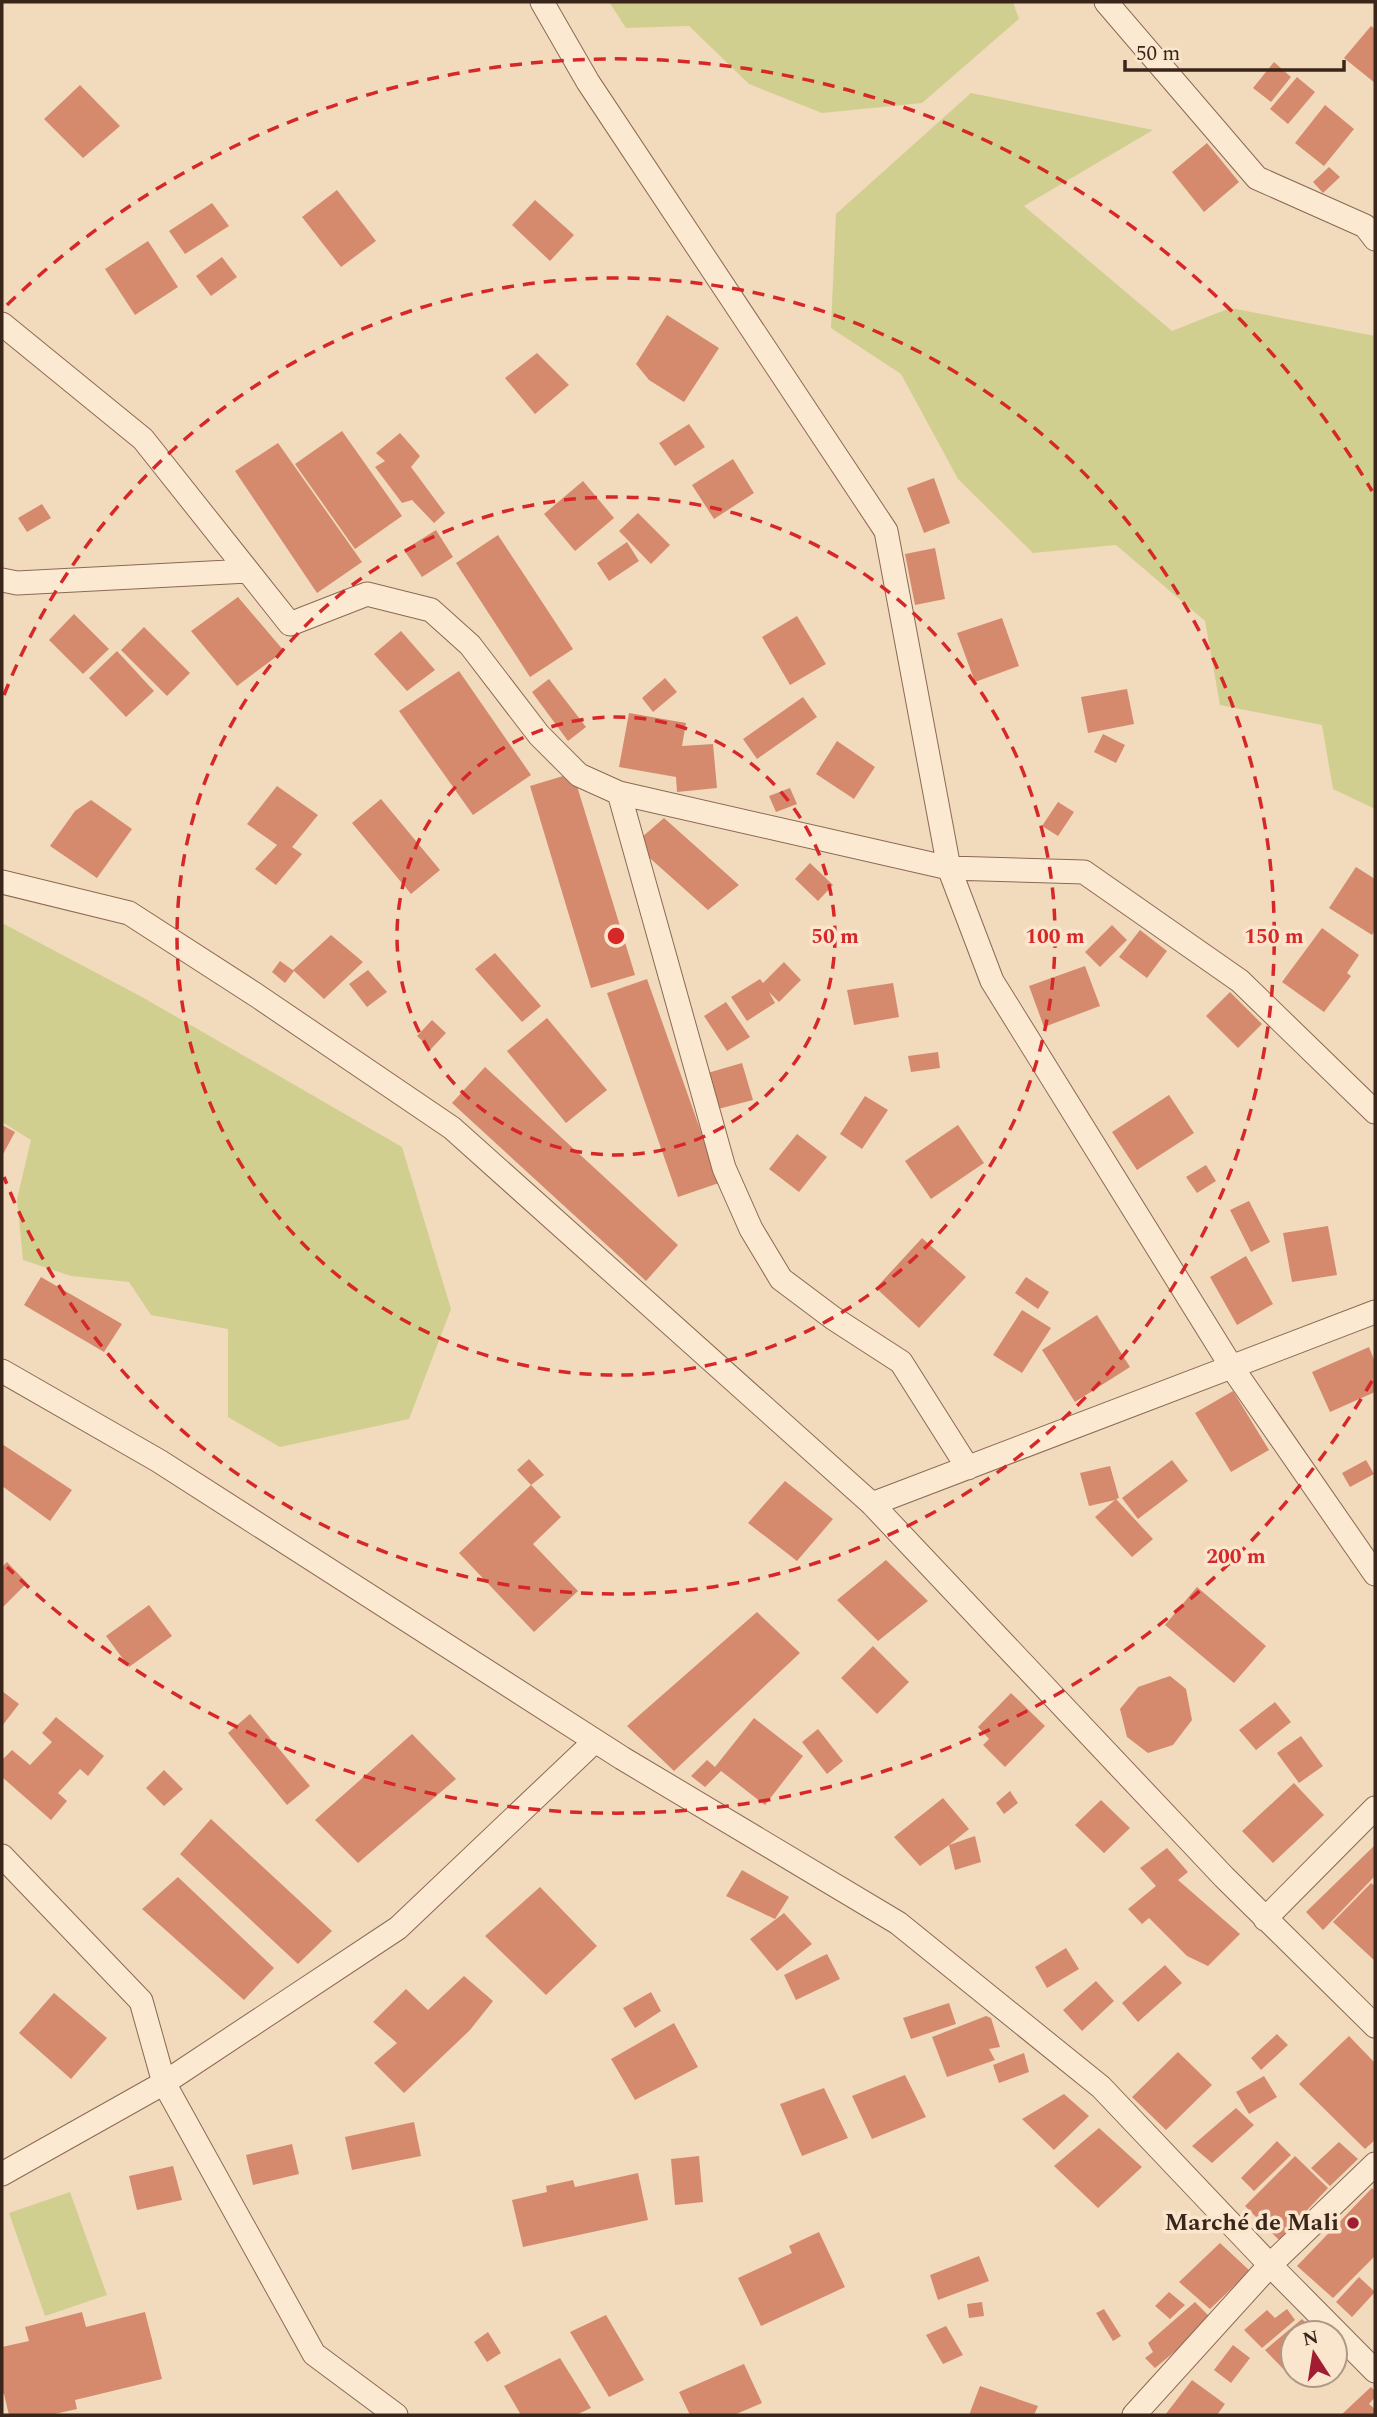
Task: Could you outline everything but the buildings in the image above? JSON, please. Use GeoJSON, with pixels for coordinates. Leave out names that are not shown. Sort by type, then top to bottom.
{"type":"FeatureCollection","features":[{"type":"Feature","properties":{"kind":"street"},"geometry":{"type":"LineString","coordinates":[[542,2],[595,92],[886,531],[948,869],[992,981],[1231,1366],[1375,1574]]}},
{"type":"Feature","properties":{"kind":"street"},"geometry":{"type":"LineString","coordinates":[[1106,2],[1257,178],[1364,226],[1375,239]]}},
{"type":"Feature","properties":{"kind":"street"},"geometry":{"type":"LineString","coordinates":[[2,324],[143,439],[290,624],[367,594],[431,610],[470,645],[539,735],[579,775],[619,793],[948,869],[1084,872],[1240,981],[1375,1112]]}},
{"type":"Feature","properties":{"kind":"street"},"geometry":{"type":"LineString","coordinates":[[2,580],[17,583],[248,570]]}},
{"type":"Feature","properties":{"kind":"street"},"geometry":{"type":"LineString","coordinates":[[619,793],[724,1168],[751,1229],[781,1279],[833,1318],[901,1362],[968,1468]]}},
{"type":"Feature","properties":{"kind":"street"},"geometry":{"type":"LineString","coordinates":[[2,882],[129,913],[256,995],[452,1128],[872,1504],[1265,1919],[1375,2026]]}},
{"type":"Feature","properties":{"kind":"street"},"geometry":{"type":"LineString","coordinates":[[872,1504],[1375,1312]]}},
{"type":"Feature","properties":{"kind":"street"},"geometry":{"type":"LineString","coordinates":[[2,1371],[159,1461],[595,1741],[898,1923],[1101,2087],[1375,2371]]}},
{"type":"Feature","properties":{"kind":"street"},"geometry":{"type":"LineString","coordinates":[[2,2174],[164,2083],[398,1928],[595,1741]]}},
{"type":"Feature","properties":{"kind":"street"},"geometry":{"type":"LineString","coordinates":[[1265,1919],[1375,1808]]}},
{"type":"Feature","properties":{"kind":"street"},"geometry":{"type":"LineString","coordinates":[[2,1856],[141,2001],[164,2083],[314,2354],[397,2415]]}},
{"type":"Feature","properties":{"kind":"street"},"geometry":{"type":"LineString","coordinates":[[1134,2415],[1270,2265],[1375,2164]]}},
{"type":"Feature","properties":{"kind":"shaded area"},"geometry":{"type":"Polygon","coordinates":[[[609,2],[1013,2],[1019,19],[922,103],[822,113],[749,84],[689,26],[626,28],[609,2]]]}},
{"type":"Feature","properties":{"kind":"shaded area"},"geometry":{"type":"Polygon","coordinates":[[[971,93],[1153,130],[1024,206],[1172,331],[1230,308],[1375,336],[1375,809],[1333,789],[1322,725],[1220,705],[1205,621],[1116,545],[1033,553],[958,479],[901,374],[831,328],[836,214],[971,93]]]}},
{"type":"Feature","properties":{"kind":"shaded area"},"geometry":{"type":"Polygon","coordinates":[[[2,923],[142,997],[402,1147],[451,1309],[409,1419],[280,1447],[228,1417],[228,1329],[151,1315],[129,1282],[71,1276],[23,1260],[17,1199],[31,1140],[2,1122],[2,923]]]}},
{"type":"Feature","properties":{"kind":"shaded area"},"geometry":{"type":"Polygon","coordinates":[[[70,2192],[107,2295],[45,2316],[9,2213],[70,2192]]]}},
{"type":"Feature","properties":{"kind":"place","name":"Marché de Mali"},"geometry":{"type":"Point","coordinates":[1353,2223]}}]}
